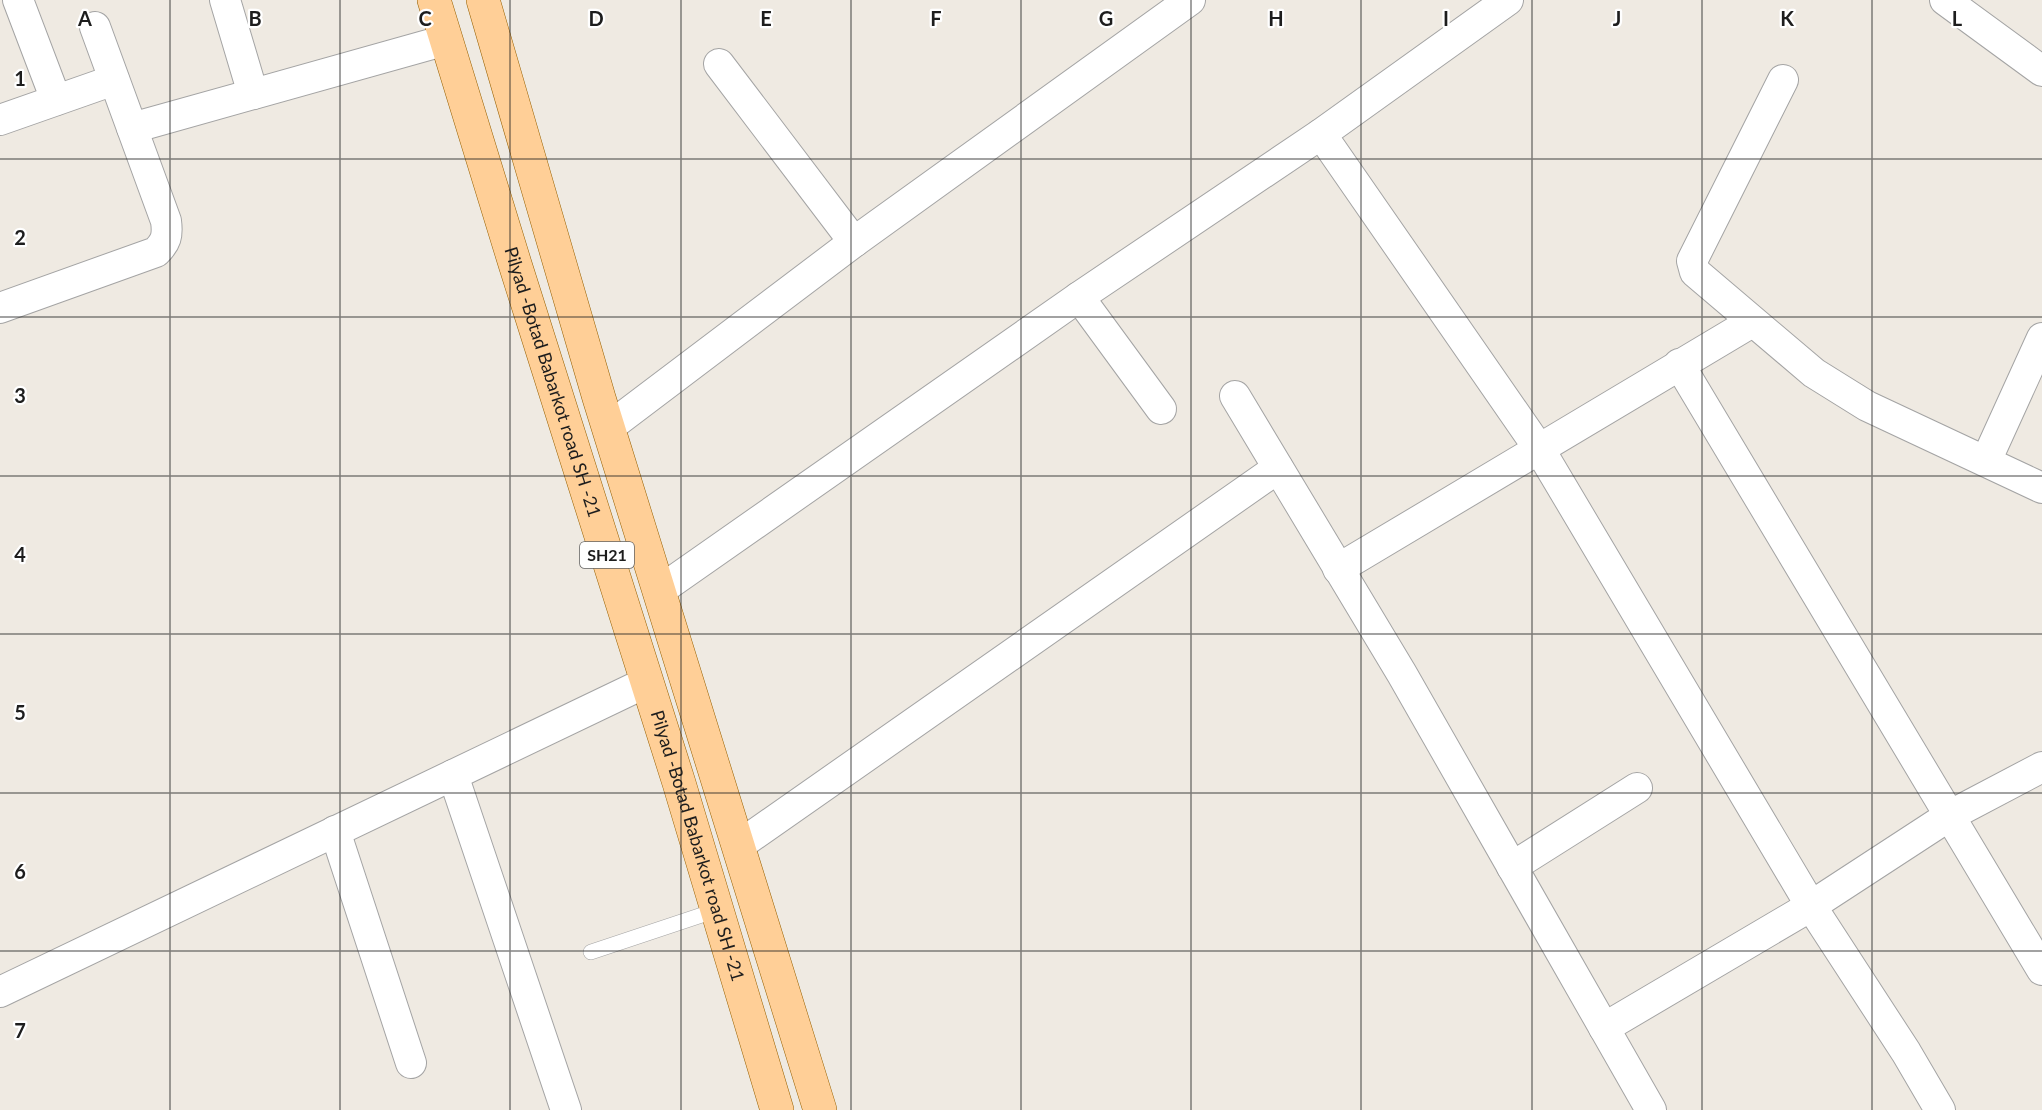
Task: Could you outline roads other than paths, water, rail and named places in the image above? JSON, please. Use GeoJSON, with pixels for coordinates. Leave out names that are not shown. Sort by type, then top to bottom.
{"type":"FeatureCollection","features":[{"type":"Feature","properties":{"kind":"main road","name":"Pilyad -Botad Babarkot road SH -21"},"geometry":{"type":"LineString","coordinates":[[434,0],[647,682],[777,1110]]}},
{"type":"Feature","properties":{"kind":"main road","name":"SH21"},"geometry":{"type":"LineString","coordinates":[[483,0],[608,428],[820,1110]]}},
{"type":"Feature","properties":{"kind":"main road"},"geometry":{"type":"LineString","coordinates":[[450,52],[498,51]]}},
{"type":"Feature","properties":{"kind":"street"},"geometry":{"type":"LineString","coordinates":[[18,0],[56,100]]}},
{"type":"Feature","properties":{"kind":"street"},"geometry":{"type":"LineString","coordinates":[[225,0],[253,94]]}},
{"type":"Feature","properties":{"kind":"street"},"geometry":{"type":"LineString","coordinates":[[608,428],[854,242],[1190,0]]}},
{"type":"Feature","properties":{"kind":"street"},"geometry":{"type":"LineString","coordinates":[[659,591],[1079,297],[1321,134],[1508,0]]}},
{"type":"Feature","properties":{"kind":"street"},"geometry":{"type":"LineString","coordinates":[[1945,0],[2042,71]]}},
{"type":"Feature","properties":{"kind":"street"},"geometry":{"type":"LineString","coordinates":[[0,308],[156,252],[164,244],[168,234],[166,221],[95,27]]}},
{"type":"Feature","properties":{"kind":"street"},"geometry":{"type":"LineString","coordinates":[[132,128],[253,94],[450,52]]}},
{"type":"Feature","properties":{"kind":"street"},"geometry":{"type":"LineString","coordinates":[[720,64],[854,242]]}},
{"type":"Feature","properties":{"kind":"street"},"geometry":{"type":"LineString","coordinates":[[0,120],[114,80]]}},
{"type":"Feature","properties":{"kind":"street"},"geometry":{"type":"LineString","coordinates":[[1783,80],[1692,261],[1692,267],[1699,277],[1752,322],[1814,373],[1840,390],[1867,406],[2042,488]]}},
{"type":"Feature","properties":{"kind":"street"},"geometry":{"type":"LineString","coordinates":[[1321,134],[1540,450],[1811,906],[1906,1052],[1940,1110]]}},
{"type":"Feature","properties":{"kind":"street"},"geometry":{"type":"LineString","coordinates":[[1079,297],[1161,410]]}},
{"type":"Feature","properties":{"kind":"street"},"geometry":{"type":"LineString","coordinates":[[1338,569],[1752,322]]}},
{"type":"Feature","properties":{"kind":"street"},"geometry":{"type":"LineString","coordinates":[[1986,461],[2042,338]]}},
{"type":"Feature","properties":{"kind":"street"},"geometry":{"type":"LineString","coordinates":[[1679,364],[2042,970]]}},
{"type":"Feature","properties":{"kind":"street"},"geometry":{"type":"LineString","coordinates":[[1235,396],[1402,674],[1651,1110]]}},
{"type":"Feature","properties":{"kind":"street"},"geometry":{"type":"LineString","coordinates":[[738,846],[1278,468]]}},
{"type":"Feature","properties":{"kind":"street"},"geometry":{"type":"LineString","coordinates":[[0,992],[647,682]]}},
{"type":"Feature","properties":{"kind":"street"},"geometry":{"type":"LineString","coordinates":[[1604,1028],[1811,906],[1948,816],[2042,767]]}},
{"type":"Feature","properties":{"kind":"street"},"geometry":{"type":"LineString","coordinates":[[453,775],[566,1110]]}},
{"type":"Feature","properties":{"kind":"street"},"geometry":{"type":"LineString","coordinates":[[1512,867],[1637,788]]}},
{"type":"Feature","properties":{"kind":"street"},"geometry":{"type":"LineString","coordinates":[[335,831],[411,1063]]}},
{"type":"Feature","properties":{"kind":"lane"},"geometry":{"type":"LineString","coordinates":[[591,952],[717,910]]}}]}
